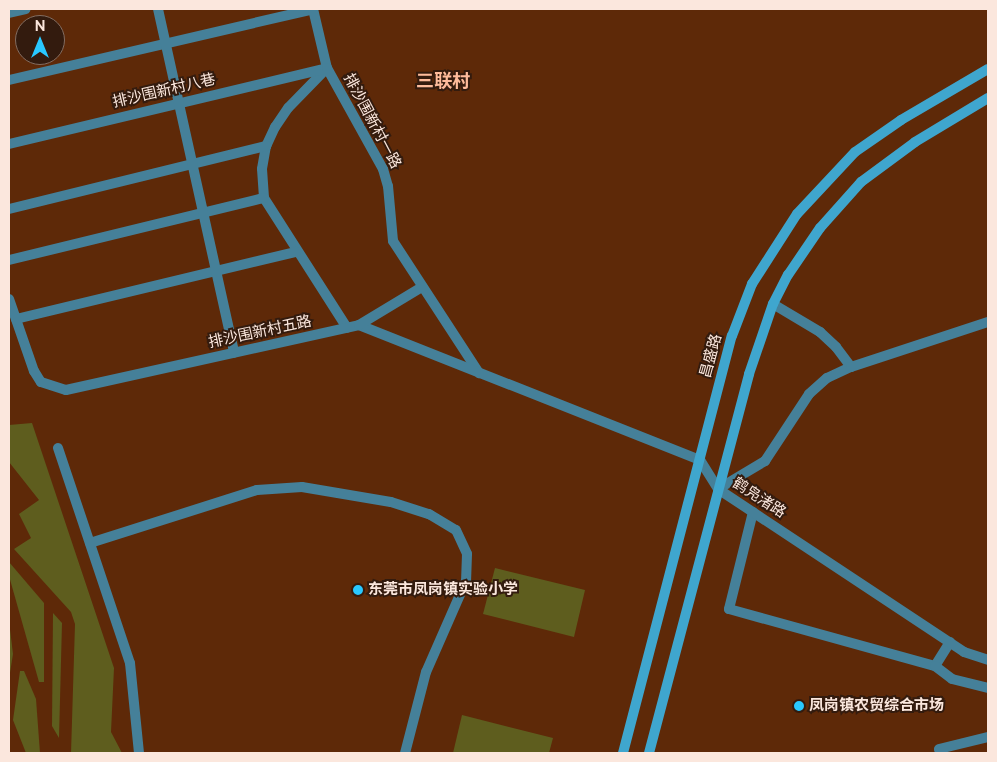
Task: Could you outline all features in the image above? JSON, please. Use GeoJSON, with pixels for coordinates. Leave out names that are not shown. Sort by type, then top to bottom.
{"type":"FeatureCollection","features":[{"type":"Feature","properties":{"kind":"street"},"geometry":{"type":"LineString","coordinates":[[9,12],[26,9]]}},
{"type":"Feature","properties":{"kind":"street"},"geometry":{"type":"LineString","coordinates":[[158,9],[234,353]]}},
{"type":"Feature","properties":{"kind":"street"},"geometry":{"type":"LineString","coordinates":[[9,80],[312,9]]}},
{"type":"Feature","properties":{"kind":"street","name":"排沙围新村一路"},"geometry":{"type":"LineString","coordinates":[[312,9],[327,68],[383,169],[388,186],[393,241],[479,373]]}},
{"type":"Feature","properties":{"kind":"street"},"geometry":{"type":"LineString","coordinates":[[327,68],[288,108],[266,146],[262,170],[264,198],[296,252],[347,328]]}},
{"type":"Feature","properties":{"kind":"street","name":"排沙围新村八巷"},"geometry":{"type":"LineString","coordinates":[[9,144],[327,68]]}},
{"type":"Feature","properties":{"kind":"street","name":"昌盛路"},"geometry":{"type":"LineString","coordinates":[[623,753],[741,310],[757,276],[797,214],[834,171],[876,135],[988,69]]}},
{"type":"Feature","properties":{"kind":"street"},"geometry":{"type":"LineString","coordinates":[[649,753],[749,374],[773,304],[803,251],[861,182],[915,142],[988,98]]}},
{"type":"Feature","properties":{"kind":"street"},"geometry":{"type":"LineString","coordinates":[[9,209],[266,146]]}},
{"type":"Feature","properties":{"kind":"street"},"geometry":{"type":"LineString","coordinates":[[9,260],[264,198]]}},
{"type":"Feature","properties":{"kind":"street"},"geometry":{"type":"LineString","coordinates":[[9,298],[16,319],[296,252]]}},
{"type":"Feature","properties":{"kind":"street","name":"排沙围新村五路"},"geometry":{"type":"LineString","coordinates":[[16,319],[34,372],[41,382],[66,390],[359,325],[422,288]]}},
{"type":"Feature","properties":{"kind":"street"},"geometry":{"type":"LineString","coordinates":[[773,304],[820,332],[836,346],[851,367]]}},
{"type":"Feature","properties":{"kind":"street"},"geometry":{"type":"LineString","coordinates":[[718,490],[765,461],[809,394],[827,378],[851,367],[988,322]]}},
{"type":"Feature","properties":{"kind":"street"},"geometry":{"type":"LineString","coordinates":[[359,325],[700,460]]}},
{"type":"Feature","properties":{"kind":"street"},"geometry":{"type":"LineString","coordinates":[[58,448],[130,664],[139,753]]}},
{"type":"Feature","properties":{"kind":"street","name":"鹤凫渚路"},"geometry":{"type":"LineString","coordinates":[[700,460],[718,490],[964,652],[988,660]]}},
{"type":"Feature","properties":{"kind":"street"},"geometry":{"type":"LineString","coordinates":[[90,543],[258,490],[302,487],[391,502],[429,514],[456,530],[467,554],[466,581],[426,672],[405,753]]}},
{"type":"Feature","properties":{"kind":"street"},"geometry":{"type":"LineString","coordinates":[[753,512],[729,609],[935,666],[952,679],[988,688]]}},
{"type":"Feature","properties":{"kind":"street"},"geometry":{"type":"LineString","coordinates":[[935,666],[950,642]]}},
{"type":"Feature","properties":{"kind":"street"},"geometry":{"type":"LineString","coordinates":[[941,753],[940,749],[988,737]]}},
{"type":"Feature","properties":{"kind":"shaded area"},"geometry":{"type":"Polygon","coordinates":[[[32,423],[114,668],[111,732],[122,753],[71,753],[75,624],[71,612],[14,549],[31,538],[19,514],[39,500],[9,462],[9,425],[32,423]]]}},
{"type":"Feature","properties":{"kind":"shaded area"},"geometry":{"type":"Polygon","coordinates":[[[9,562],[44,603],[44,682],[39,682],[9,576],[9,562]]]}},
{"type":"Feature","properties":{"kind":"shaded area"},"geometry":{"type":"Polygon","coordinates":[[[495,568],[585,590],[574,637],[483,614],[495,568]]]}},
{"type":"Feature","properties":{"kind":"shaded area"},"geometry":{"type":"Polygon","coordinates":[[[53,613],[62,623],[59,738],[52,726],[53,613]]]}},
{"type":"Feature","properties":{"kind":"shaded area"},"geometry":{"type":"Polygon","coordinates":[[[9,621],[13,654],[9,679],[9,621]]]}},
{"type":"Feature","properties":{"kind":"shaded area"},"geometry":{"type":"Polygon","coordinates":[[[20,671],[24,671],[36,699],[40,753],[26,753],[13,720],[20,671]]]}},
{"type":"Feature","properties":{"kind":"shaded area"},"geometry":{"type":"Polygon","coordinates":[[[462,715],[553,738],[549,753],[453,753],[462,715]]]}},
{"type":"Feature","properties":{"kind":"place","name":"东莞市凤岗镇实验小学"},"geometry":{"type":"Point","coordinates":[358,590]}},
{"type":"Feature","properties":{"kind":"place","name":"凤岗镇农贸综合市场"},"geometry":{"type":"Point","coordinates":[799,706]}},
{"type":"Feature","properties":{"kind":"district","name":"三联村"},"geometry":{"type":"Point","coordinates":[443,81]}}]}
